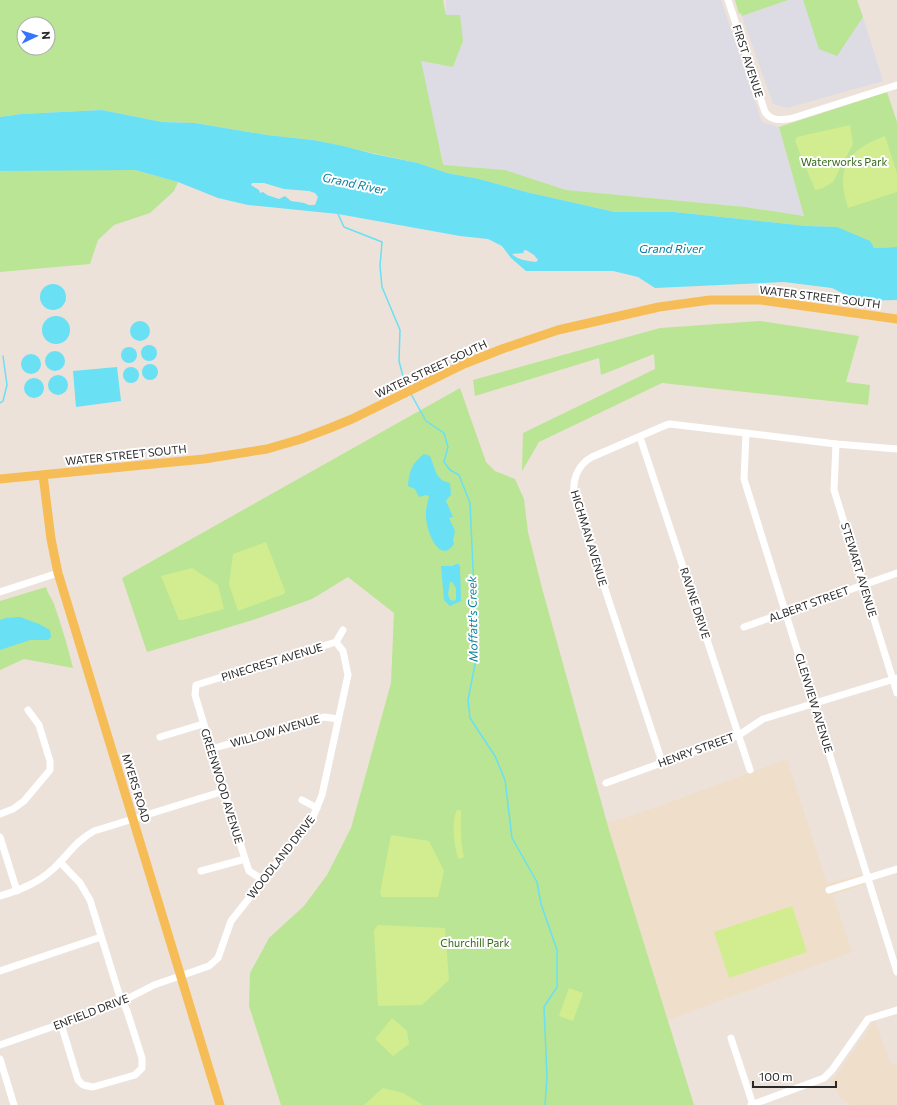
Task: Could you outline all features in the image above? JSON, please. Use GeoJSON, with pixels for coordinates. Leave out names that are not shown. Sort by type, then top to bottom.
{"type":"FeatureCollection","features":[{"type":"Feature","properties":{"kind":"main road","name":"WATER STREET SOUTH"},"geometry":{"type":"LineString","coordinates":[[0,479],[204,459],[267,449],[301,439],[330,428],[464,364],[558,330],[659,307],[710,300],[761,300],[897,319]]}},
{"type":"Feature","properties":{"kind":"main road","name":"MYERS ROAD"},"geometry":{"type":"LineString","coordinates":[[43,475],[51,539],[58,573],[220,1105]]}},
{"type":"Feature","properties":{"kind":"street","name":"FIRST AVENUE"},"geometry":{"type":"LineString","coordinates":[[728,0],[767,116],[780,120],[793,118],[897,85]]}},
{"type":"Feature","properties":{"kind":"street","name":"HIGHMAN AVENUE"},"geometry":{"type":"LineString","coordinates":[[662,762],[573,491],[576,476],[580,468],[586,462],[670,424],[836,444],[897,449]]}},
{"type":"Feature","properties":{"kind":"street","name":"GLENVIEW AVENUE"},"geometry":{"type":"LineString","coordinates":[[746,433],[744,479],[897,972]]}},
{"type":"Feature","properties":{"kind":"street","name":"RAVINE DRIVE"},"geometry":{"type":"LineString","coordinates":[[640,437],[750,770]]}},
{"type":"Feature","properties":{"kind":"street","name":"STEWART AVENUE"},"geometry":{"type":"LineString","coordinates":[[836,444],[834,490],[863,585],[895,679],[897,693]]}},
{"type":"Feature","properties":{"kind":"street"},"geometry":{"type":"LineString","coordinates":[[0,592],[58,573]]}},
{"type":"Feature","properties":{"kind":"street","name":"ALBERT STREET"},"geometry":{"type":"LineString","coordinates":[[744,627],[897,573]]}},
{"type":"Feature","properties":{"kind":"street","name":"PINECREST AVENUE"},"geometry":{"type":"LineString","coordinates":[[196,685],[336,642],[343,630]]}},
{"type":"Feature","properties":{"kind":"street","name":"WOODLAND DRIVE"},"geometry":{"type":"LineString","coordinates":[[181,975],[209,966],[218,958],[231,922],[313,818],[322,795],[348,675],[343,651],[336,642]]}},
{"type":"Feature","properties":{"kind":"street","name":"HENRY STREET"},"geometry":{"type":"LineString","coordinates":[[606,783],[739,735],[763,719],[895,679]]}},
{"type":"Feature","properties":{"kind":"street","name":"GREENWOOD AVENUE"},"geometry":{"type":"LineString","coordinates":[[196,685],[195,695],[203,724],[249,871],[263,880]]}},
{"type":"Feature","properties":{"kind":"street"},"geometry":{"type":"LineString","coordinates":[[0,814],[13,809],[24,801],[50,770],[50,762],[39,724],[28,710]]}},
{"type":"Feature","properties":{"kind":"street","name":"WILLOW AVENUE"},"geometry":{"type":"LineString","coordinates":[[212,749],[324,717],[338,719]]}},
{"type":"Feature","properties":{"kind":"street"},"geometry":{"type":"LineString","coordinates":[[160,737],[203,724]]}},
{"type":"Feature","properties":{"kind":"street"},"geometry":{"type":"LineString","coordinates":[[0,896],[16,891],[40,880],[60,862],[74,846],[89,834],[101,828],[224,791]]}},
{"type":"Feature","properties":{"kind":"street"},"geometry":{"type":"LineString","coordinates":[[302,800],[317,808]]}},
{"type":"Feature","properties":{"kind":"street"},"geometry":{"type":"LineString","coordinates":[[0,837],[16,891]]}},
{"type":"Feature","properties":{"kind":"street"},"geometry":{"type":"LineString","coordinates":[[201,871],[245,859]]}},
{"type":"Feature","properties":{"kind":"street"},"geometry":{"type":"LineString","coordinates":[[60,862],[76,877],[87,893],[119,994],[127,1010],[142,1061],[142,1068],[135,1075],[93,1087],[84,1086],[78,1080],[61,1024]]}},
{"type":"Feature","properties":{"kind":"street"},"geometry":{"type":"LineString","coordinates":[[829,890],[897,869]]}},
{"type":"Feature","properties":{"kind":"street"},"geometry":{"type":"LineString","coordinates":[[0,971],[101,937]]}},
{"type":"Feature","properties":{"kind":"street","name":"ENFIELD DRIVE"},"geometry":{"type":"LineString","coordinates":[[0,1045],[123,1002],[148,987],[181,975]]}},
{"type":"Feature","properties":{"kind":"street"},"geometry":{"type":"LineString","coordinates":[[731,1038],[752,1105],[824,1078],[832,1070],[868,1019],[897,1010]]}},
{"type":"Feature","properties":{"kind":"street"},"geometry":{"type":"LineString","coordinates":[[0,1059],[14,1105]]}},
{"type":"Feature","properties":{"kind":"shaded area"},"geometry":{"type":"Polygon","coordinates":[[[446,0],[721,0],[762,122],[779,127],[804,216],[745,207],[566,190],[505,170],[444,165],[420,61],[453,67],[463,41],[446,15],[446,0]]]}},
{"type":"Feature","properties":{"kind":"shaded area"},"geometry":{"type":"Polygon","coordinates":[[[788,0],[803,0],[815,35],[863,17],[883,81],[787,108],[773,104],[742,16],[788,0]]]}},
{"type":"Feature","properties":{"kind":"shaded area"},"geometry":{"type":"Polygon","coordinates":[[[787,759],[827,884],[860,875],[860,872],[865,887],[862,885],[833,895],[852,952],[668,1020],[607,822],[660,806],[787,759]]]}},
{"type":"Feature","properties":{"kind":"shaded area"},"geometry":{"type":"Polygon","coordinates":[[[872,1013],[891,1065],[897,1064],[897,1105],[851,1105],[842,1100],[831,1081],[837,1075],[871,1026],[872,1013]]]}},
{"type":"Feature","properties":{"kind":"green space","name":"Waterworks Park"},"geometry":{"type":"Polygon","coordinates":[[[0,0],[443,0],[446,15],[460,15],[463,41],[453,67],[421,61],[444,165],[505,170],[566,190],[745,207],[804,216],[779,127],[887,92],[897,122],[897,247],[874,248],[837,227],[807,226],[674,212],[615,212],[526,192],[479,179],[447,173],[418,163],[313,140],[267,135],[195,123],[162,122],[102,110],[21,114],[0,117],[0,0]]]}},
{"type":"Feature","properties":{"kind":"green space"},"geometry":{"type":"Polygon","coordinates":[[[735,0],[788,0],[742,16],[741,13],[739,14],[735,0]]]}},
{"type":"Feature","properties":{"kind":"green space"},"geometry":{"type":"Polygon","coordinates":[[[803,0],[857,0],[863,17],[837,56],[819,49],[803,0]]]}},
{"type":"Feature","properties":{"kind":"green space"},"geometry":{"type":"Polygon","coordinates":[[[850,125],[853,144],[833,182],[823,188],[815,190],[795,141],[797,137],[850,125]]]}},
{"type":"Feature","properties":{"kind":"green space"},"geometry":{"type":"Polygon","coordinates":[[[885,136],[897,173],[897,192],[848,208],[844,194],[843,182],[847,162],[853,154],[861,148],[872,141],[885,136]]]}},
{"type":"Feature","properties":{"kind":"green space"},"geometry":{"type":"Polygon","coordinates":[[[135,170],[178,182],[174,191],[150,213],[114,225],[98,240],[90,264],[0,272],[0,171],[135,170]]]}},
{"type":"Feature","properties":{"kind":"green space"},"geometry":{"type":"Polygon","coordinates":[[[760,321],[859,336],[846,382],[870,385],[868,405],[662,383],[539,442],[522,471],[523,433],[655,369],[654,354],[601,375],[599,358],[475,396],[473,380],[660,328],[760,321]]]}},
{"type":"Feature","properties":{"kind":"green space","name":"Churchill Park"},"geometry":{"type":"Polygon","coordinates":[[[460,388],[486,462],[495,471],[515,479],[524,499],[528,532],[542,588],[609,830],[694,1105],[281,1105],[249,1006],[250,973],[269,938],[304,906],[327,875],[351,828],[391,683],[394,613],[348,577],[312,599],[256,619],[147,652],[122,578],[460,388]]]}},
{"type":"Feature","properties":{"kind":"green space"},"geometry":{"type":"Polygon","coordinates":[[[266,542],[285,591],[284,594],[238,611],[229,584],[233,554],[266,542]]]}},
{"type":"Feature","properties":{"kind":"green space"},"geometry":{"type":"Polygon","coordinates":[[[192,568],[218,585],[224,609],[179,620],[161,576],[192,568]]]}},
{"type":"Feature","properties":{"kind":"green space"},"geometry":{"type":"Polygon","coordinates":[[[46,587],[58,615],[73,668],[24,659],[0,670],[0,601],[46,587]]]}},
{"type":"Feature","properties":{"kind":"green space"},"geometry":{"type":"Polygon","coordinates":[[[457,810],[461,811],[461,839],[464,857],[459,859],[454,835],[454,821],[457,810]]]}},
{"type":"Feature","properties":{"kind":"green space"},"geometry":{"type":"Polygon","coordinates":[[[391,835],[429,841],[444,871],[438,897],[382,897],[380,893],[391,835]]]}},
{"type":"Feature","properties":{"kind":"green space"},"geometry":{"type":"Polygon","coordinates":[[[792,906],[807,952],[729,978],[714,932],[792,906]]]}},
{"type":"Feature","properties":{"kind":"green space"},"geometry":{"type":"Polygon","coordinates":[[[378,925],[445,928],[449,980],[422,1005],[378,1006],[374,930],[378,925]]]}},
{"type":"Feature","properties":{"kind":"green space"},"geometry":{"type":"Polygon","coordinates":[[[569,988],[583,993],[573,1021],[559,1016],[569,988]]]}},
{"type":"Feature","properties":{"kind":"green space"},"geometry":{"type":"Polygon","coordinates":[[[392,1018],[407,1031],[409,1044],[393,1056],[375,1039],[392,1018]]]}},
{"type":"Feature","properties":{"kind":"green space"},"geometry":{"type":"Polygon","coordinates":[[[383,1088],[403,1093],[423,1105],[364,1105],[383,1088]]]}},
{"type":"Feature","properties":{"kind":"water","name":"Grand River"},"geometry":{"type":"Polygon","coordinates":[[[102,110],[162,122],[195,123],[267,135],[313,140],[418,163],[447,173],[479,179],[526,192],[615,212],[674,212],[807,226],[837,227],[870,241],[874,248],[897,247],[897,300],[858,301],[832,288],[784,282],[655,288],[638,277],[613,271],[526,271],[511,258],[502,246],[488,239],[460,236],[338,214],[248,205],[218,198],[178,182],[135,170],[0,171],[0,117],[21,114],[102,110]],[[252,183],[251,185],[259,190],[260,193],[263,192],[279,199],[285,196],[291,201],[315,205],[318,197],[315,193],[309,191],[284,189],[264,183],[252,183]],[[526,250],[523,251],[524,253],[512,254],[523,260],[536,262],[538,260],[534,255],[526,250]]]}},
{"type":"Feature","properties":{"kind":"water"},"geometry":{"type":"Polygon","coordinates":[[[53,284],[62,288],[66,297],[62,306],[53,310],[44,306],[40,297],[44,288],[53,284]]]}},
{"type":"Feature","properties":{"kind":"water"},"geometry":{"type":"Polygon","coordinates":[[[56,316],[66,320],[70,330],[66,340],[56,344],[46,340],[42,330],[46,320],[56,316]]]}},
{"type":"Feature","properties":{"kind":"water"},"geometry":{"type":"Polygon","coordinates":[[[136,321],[144,321],[150,327],[150,335],[144,341],[136,341],[130,335],[130,327],[136,321]]]}},
{"type":"Feature","properties":{"kind":"water"},"geometry":{"type":"Polygon","coordinates":[[[146,345],[152,345],[157,350],[155,359],[152,361],[146,361],[141,356],[141,350],[146,345]]]}},
{"type":"Feature","properties":{"kind":"water"},"geometry":{"type":"Polygon","coordinates":[[[126,347],[132,347],[137,352],[135,361],[132,363],[126,363],[121,358],[121,352],[126,347]]]}},
{"type":"Feature","properties":{"kind":"water"},"geometry":{"type":"Polygon","coordinates":[[[55,351],[62,354],[65,361],[62,368],[55,371],[48,368],[45,361],[48,354],[55,351]]]}},
{"type":"Feature","properties":{"kind":"water"},"geometry":{"type":"Polygon","coordinates":[[[31,354],[38,357],[41,364],[38,371],[31,374],[24,371],[21,364],[24,357],[31,354]]]}},
{"type":"Feature","properties":{"kind":"water"},"geometry":{"type":"Polygon","coordinates":[[[150,364],[156,366],[158,372],[156,378],[150,380],[144,378],[142,372],[144,366],[150,364]]]}},
{"type":"Feature","properties":{"kind":"water"},"geometry":{"type":"Polygon","coordinates":[[[117,367],[121,401],[76,407],[73,371],[117,367]]]}},
{"type":"Feature","properties":{"kind":"water"},"geometry":{"type":"Polygon","coordinates":[[[128,367],[134,367],[139,372],[137,381],[134,383],[128,383],[123,378],[123,372],[128,367]]]}},
{"type":"Feature","properties":{"kind":"water"},"geometry":{"type":"Polygon","coordinates":[[[58,375],[65,378],[68,385],[65,392],[58,395],[51,392],[48,385],[51,378],[58,375]]]}},
{"type":"Feature","properties":{"kind":"water"},"geometry":{"type":"Polygon","coordinates":[[[34,378],[41,381],[44,388],[41,395],[34,398],[27,395],[24,388],[27,381],[34,378]]]}},
{"type":"Feature","properties":{"kind":"water"},"geometry":{"type":"Polygon","coordinates":[[[424,454],[430,456],[437,475],[443,481],[450,483],[451,495],[446,501],[453,517],[449,518],[455,531],[453,541],[454,544],[448,550],[443,551],[434,543],[428,529],[426,509],[429,496],[426,495],[419,497],[415,489],[408,486],[409,476],[414,464],[424,454]]]}},
{"type":"Feature","properties":{"kind":"water"},"geometry":{"type":"Polygon","coordinates":[[[459,564],[460,567],[461,601],[450,606],[444,600],[441,566],[453,566],[459,564]],[[450,582],[448,594],[450,600],[454,601],[456,599],[456,588],[452,582],[450,582]]]}},
{"type":"Feature","properties":{"kind":"water"},"geometry":{"type":"Polygon","coordinates":[[[20,617],[50,630],[51,637],[48,640],[30,640],[0,650],[0,620],[20,617]]]}},
{"type":"Feature","properties":{"kind":"waterway","name":"Moffatt's Creek"},"geometry":{"type":"LineString","coordinates":[[338,214],[344,227],[382,242],[380,266],[382,287],[400,330],[399,361],[407,387]]}},
{"type":"Feature","properties":{"kind":"waterway"},"geometry":{"type":"LineString","coordinates":[[0,403],[3,401],[7,385],[3,356]]}},
{"type":"Feature","properties":{"kind":"waterway","name":"Moffatt's Creek"},"geometry":{"type":"LineString","coordinates":[[411,394],[426,421],[444,433],[448,447],[444,462],[450,470],[459,475],[470,503],[474,590],[475,664],[468,700],[470,718],[495,756],[505,780],[512,838],[537,882],[541,904],[557,950],[557,987],[544,1007],[547,1077],[545,1105]]}}]}
